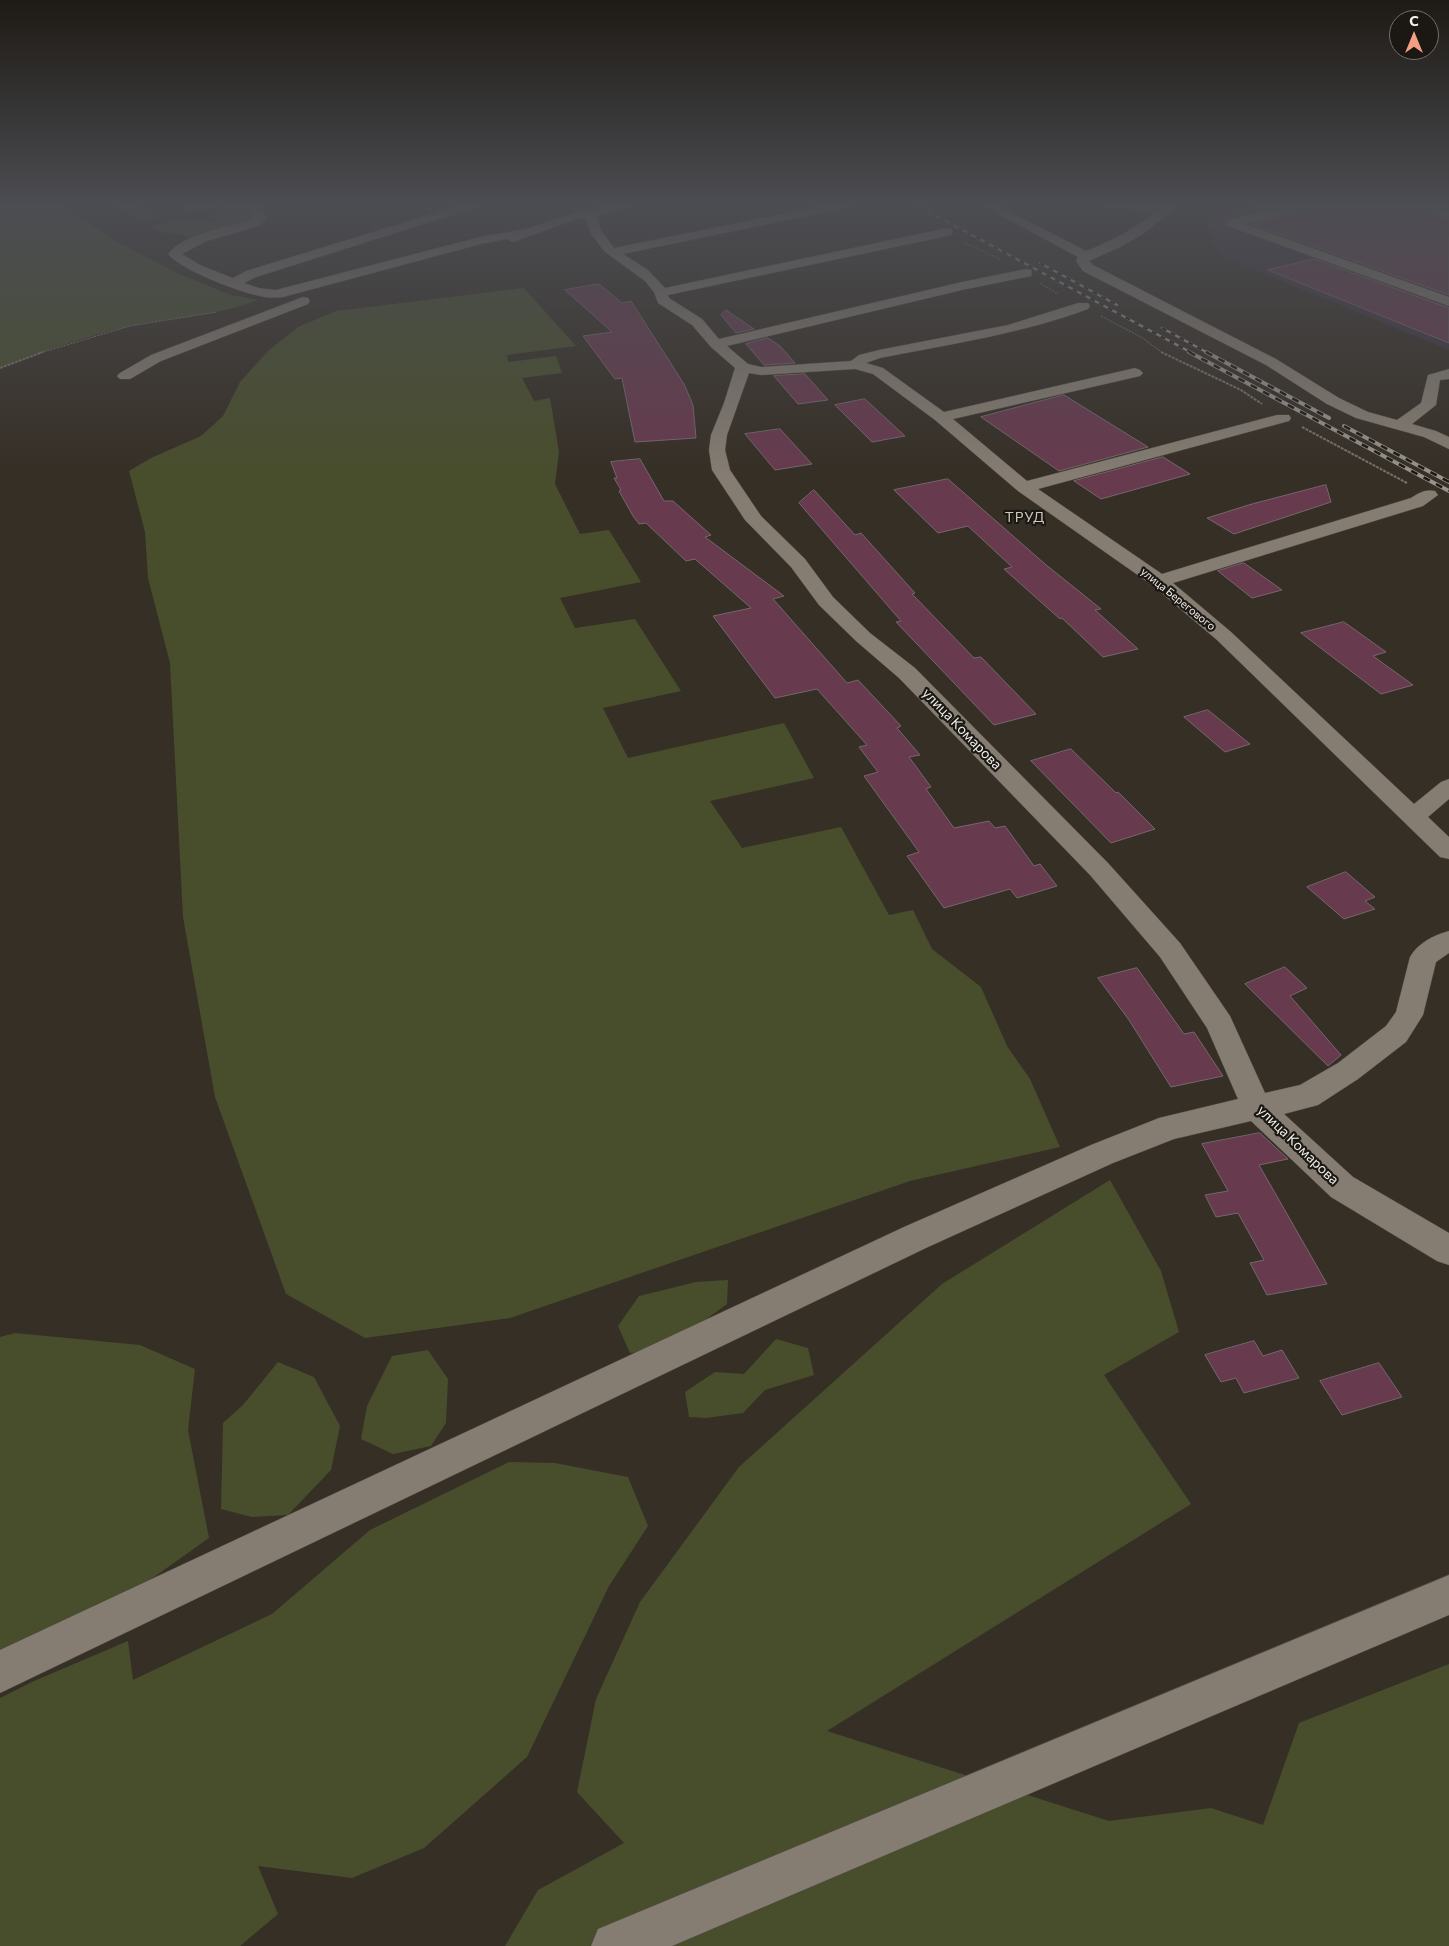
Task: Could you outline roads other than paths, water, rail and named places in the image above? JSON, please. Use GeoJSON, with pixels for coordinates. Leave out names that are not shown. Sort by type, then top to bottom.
{"type":"FeatureCollection","features":[{"type":"Feature","properties":{"kind":"street"},"geometry":{"type":"LineString","coordinates":[[125,376],[156,358],[271,312],[321,295]]}},
{"type":"Feature","properties":{"kind":"street"},"geometry":{"type":"LineString","coordinates":[[662,295],[663,300],[697,322],[716,344],[743,367],[761,371],[854,365],[864,358],[879,354],[1003,329],[1058,316],[1083,306]]}},
{"type":"Feature","properties":{"kind":"street"},"geometry":{"type":"LineString","coordinates":[[716,344],[923,295]]}},
{"type":"Feature","properties":{"kind":"street"},"geometry":{"type":"LineString","coordinates":[[1140,295],[1271,362],[1333,401],[1362,415],[1430,434],[1449,444]]}},
{"type":"Feature","properties":{"kind":"street"},"geometry":{"type":"LineString","coordinates":[[1429,295],[1449,302]]}},
{"type":"Feature","properties":{"kind":"street","name":"улица Берегового"},"geometry":{"type":"LineString","coordinates":[[854,365],[878,371],[941,417],[1024,487],[1159,581],[1224,636],[1449,851]]}},
{"type":"Feature","properties":{"kind":"street","name":"улица Комарова"},"geometry":{"type":"LineString","coordinates":[[743,367],[716,450],[721,470],[754,520],[798,564],[826,601],[862,637],[908,672],[1092,862],[1170,950],[1220,1024],[1256,1107],[1342,1187],[1449,1250]]}},
{"type":"Feature","properties":{"kind":"street"},"geometry":{"type":"LineString","coordinates":[[941,417],[1135,374]]}},
{"type":"Feature","properties":{"kind":"street"},"geometry":{"type":"LineString","coordinates":[[1401,425],[1428,405],[1433,378],[1439,374],[1449,374]]}},
{"type":"Feature","properties":{"kind":"street"},"geometry":{"type":"LineString","coordinates":[[1024,487],[1283,418]]}},
{"type":"Feature","properties":{"kind":"street"},"geometry":{"type":"LineString","coordinates":[[1159,581],[1418,502],[1430,495]]}},
{"type":"Feature","properties":{"kind":"street"},"geometry":{"type":"LineString","coordinates":[[1414,816],[1449,787]]}},
{"type":"Feature","properties":{"kind":"street"},"geometry":{"type":"LineString","coordinates":[[0,1672],[916,1236],[1102,1154],[1170,1127],[1307,1096],[1348,1071],[1396,1034],[1409,1014],[1424,957],[1449,941]]}},
{"type":"Feature","properties":{"kind":"street"},"geometry":{"type":"LineString","coordinates":[[615,1946],[1449,1595]]}},
{"type":"Feature","properties":{"kind":"railway"},"geometry":{"type":"LineString","coordinates":[[1083,295],[1192,353]]}},
{"type":"Feature","properties":{"kind":"railway"},"geometry":{"type":"LineString","coordinates":[[1098,295],[1117,305]]}},
{"type":"Feature","properties":{"kind":"railway"},"geometry":{"type":"LineString","coordinates":[[1162,328],[1208,353]]}},
{"type":"Feature","properties":{"kind":"railway"},"geometry":{"type":"LineString","coordinates":[[1189,352],[1449,491]]}},
{"type":"Feature","properties":{"kind":"railway"},"geometry":{"type":"LineString","coordinates":[[1206,352],[1329,418]]}},
{"type":"Feature","properties":{"kind":"railway"},"geometry":{"type":"LineString","coordinates":[[1344,426],[1449,482]]}},
{"type":"Feature","properties":{"kind":"district","name":"ТРУД"},"geometry":{"type":"Point","coordinates":[1025,517]}}]}
